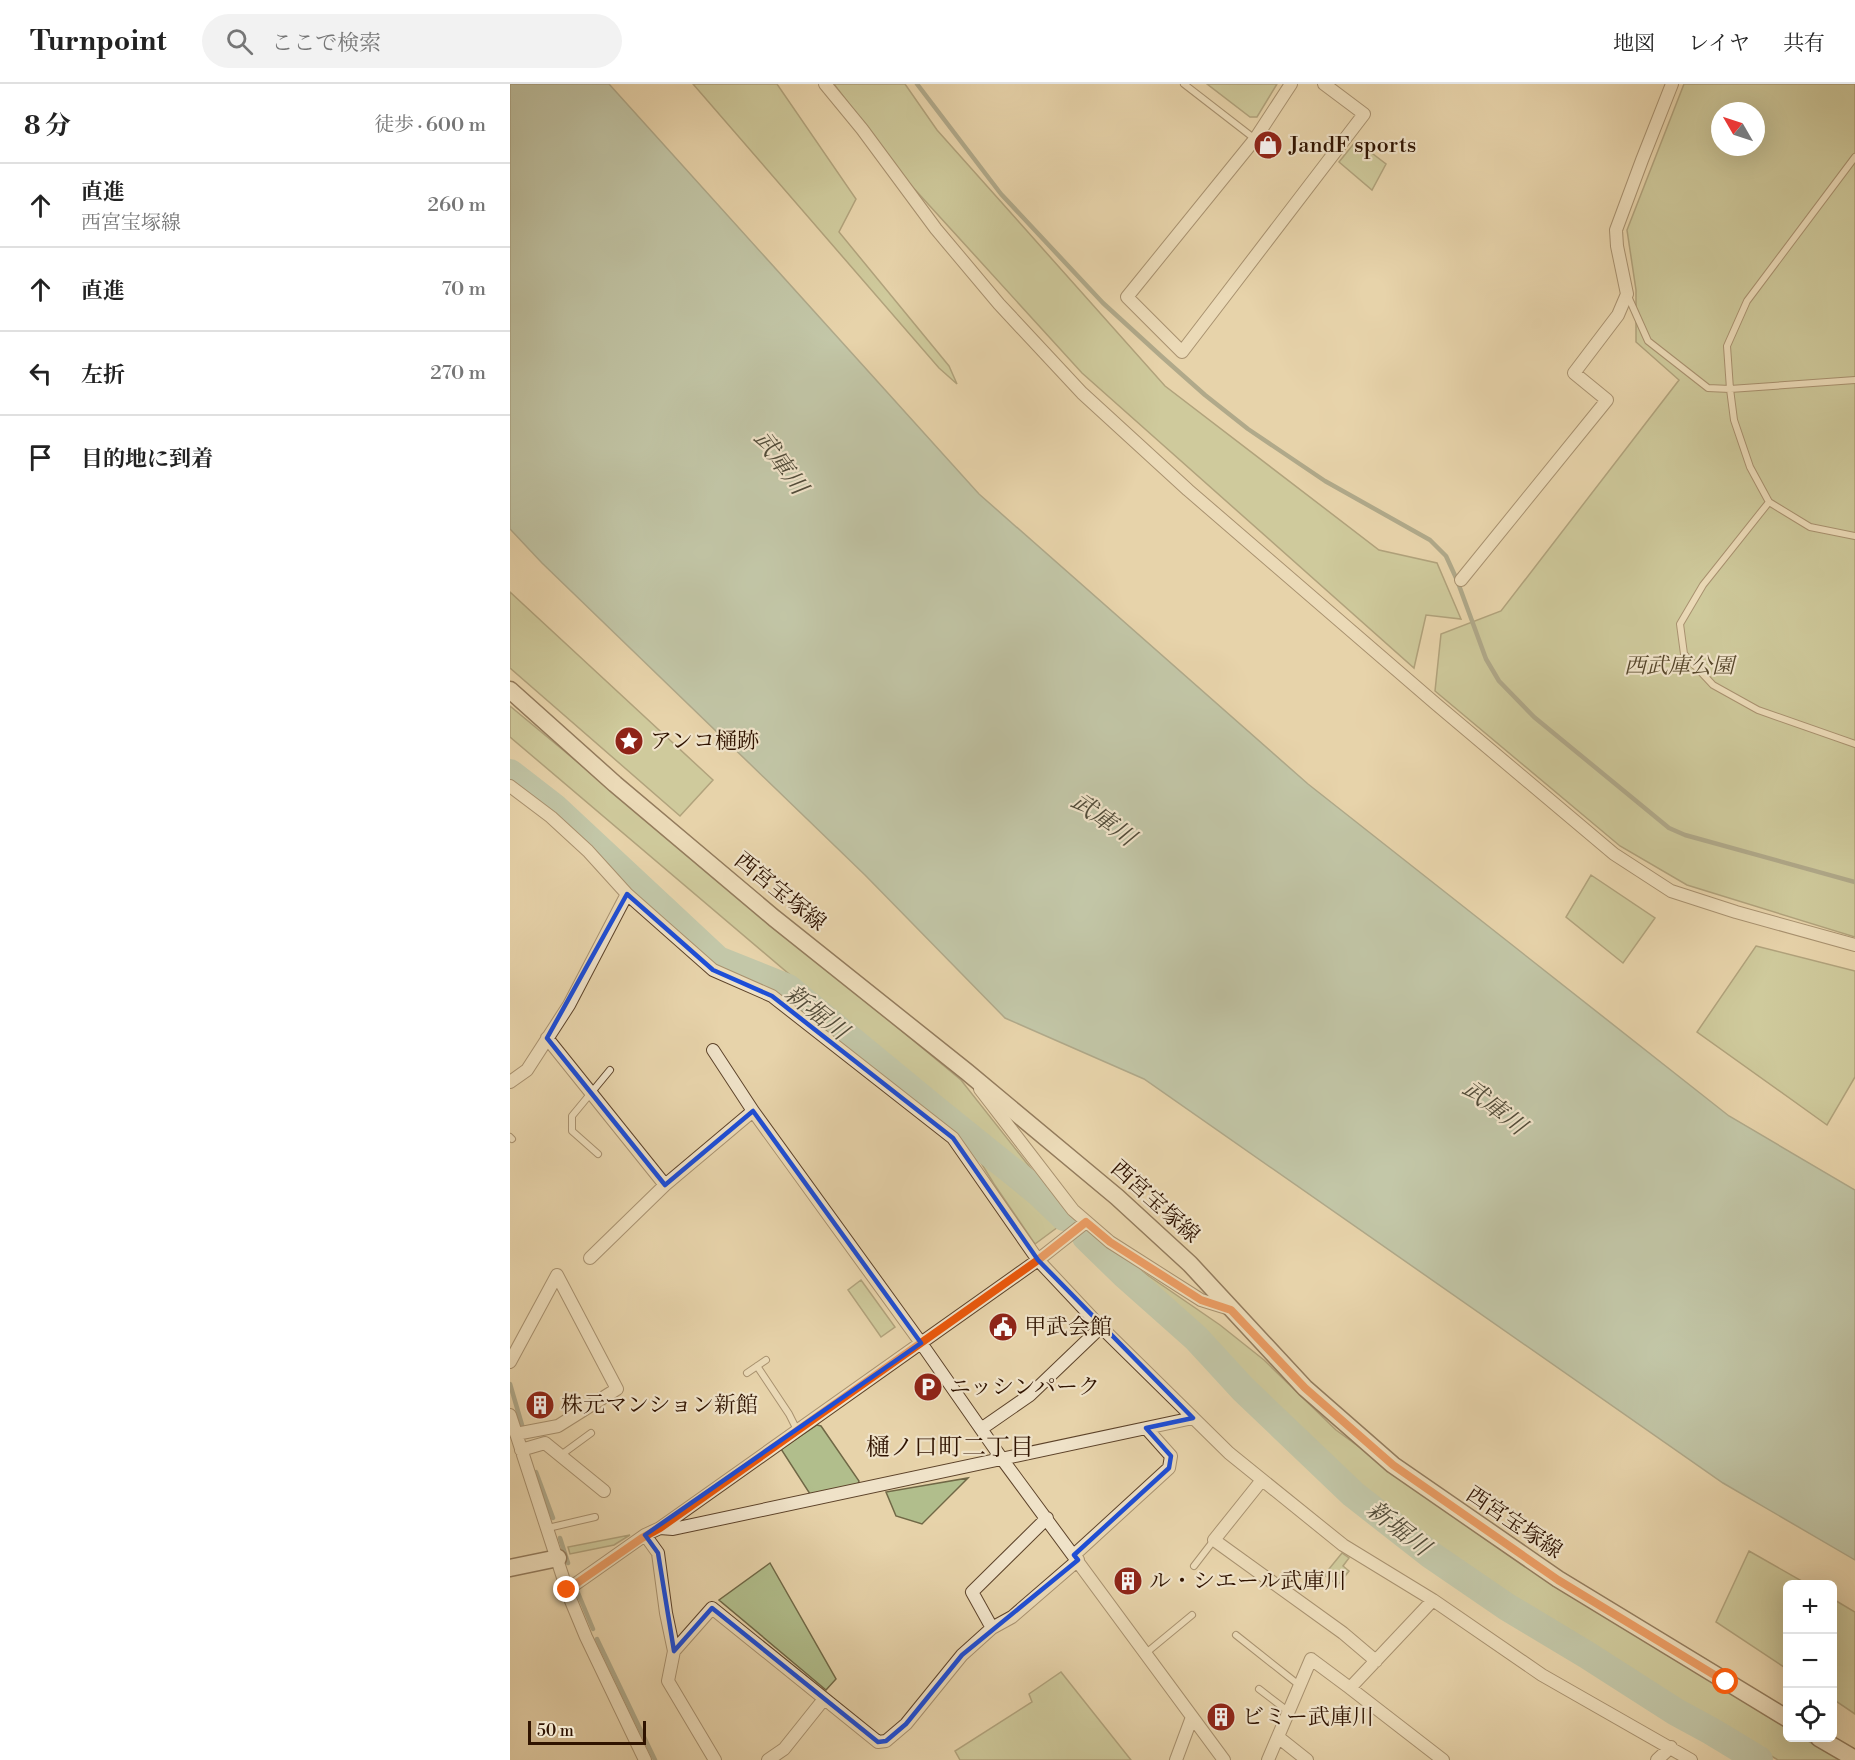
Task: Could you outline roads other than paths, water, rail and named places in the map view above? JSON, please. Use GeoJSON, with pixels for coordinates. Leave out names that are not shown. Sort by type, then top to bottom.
{"type":"FeatureCollection","features":[{"type":"Feature","properties":{"kind":"main road","name":"西宮宝塚線"},"geometry":{"type":"LineString","coordinates":[[510,690],[615,784],[756,903],[967,1072],[1118,1197],[1190,1264],[1305,1388],[1393,1465],[1558,1580],[1783,1716]]}},
{"type":"Feature","properties":{"kind":"main road"},"geometry":{"type":"LineString","coordinates":[[510,1568],[558,1558]]}},
{"type":"Feature","properties":{"kind":"main road"},"geometry":{"type":"LineString","coordinates":[[1827,1742],[1855,1759]]}},
{"type":"Feature","properties":{"kind":"street"},"geometry":{"type":"LineString","coordinates":[[825,84],[862,129],[936,229],[999,304],[1082,393],[1188,490],[1614,854],[1671,891],[1736,912],[1855,945]]}},
{"type":"Feature","properties":{"kind":"street"},"geometry":{"type":"LineString","coordinates":[[1291,84],[1255,139],[1127,297],[1182,352],[1364,114],[1324,84]]}},
{"type":"Feature","properties":{"kind":"street"},"geometry":{"type":"LineString","coordinates":[[1461,580],[1607,400],[1574,373],[1618,315],[1627,294],[1617,246],[1617,230],[1672,84]]}},
{"type":"Feature","properties":{"kind":"street"},"geometry":{"type":"LineString","coordinates":[[510,786],[552,817],[588,851],[627,894],[713,970],[772,996],[953,1138],[1038,1260],[1101,1327],[1229,1453],[1343,1545],[1432,1600],[1542,1675],[1691,1760]]}},
{"type":"Feature","properties":{"kind":"street"},"geometry":{"type":"LineString","coordinates":[[510,1082],[527,1070],[569,1005],[627,894]]}},
{"type":"Feature","properties":{"kind":"street"},"geometry":{"type":"LineString","coordinates":[[547,1038],[665,1185]]}},
{"type":"Feature","properties":{"kind":"street"},"geometry":{"type":"LineString","coordinates":[[713,1050],[753,1111],[1002,1459],[1224,1760]]}},
{"type":"Feature","properties":{"kind":"street"},"geometry":{"type":"LineString","coordinates":[[967,1072],[1073,1210],[1086,1222],[1110,1242],[1201,1300],[1231,1310]]}},
{"type":"Feature","properties":{"kind":"street"},"geometry":{"type":"LineString","coordinates":[[590,1258],[665,1185],[753,1111]]}},
{"type":"Feature","properties":{"kind":"street"},"geometry":{"type":"LineString","coordinates":[[567,1590],[660,1528],[921,1343],[1038,1260],[1086,1222]]}},
{"type":"Feature","properties":{"kind":"street"},"geometry":{"type":"LineString","coordinates":[[510,1362],[557,1275],[617,1389],[558,1426],[516,1434]]}},
{"type":"Feature","properties":{"kind":"street"},"geometry":{"type":"LineString","coordinates":[[981,1428],[1030,1395],[1101,1327]]}},
{"type":"Feature","properties":{"kind":"street"},"geometry":{"type":"LineString","coordinates":[[510,1415],[567,1590],[586,1637],[645,1760]]}},
{"type":"Feature","properties":{"kind":"street"},"geometry":{"type":"LineString","coordinates":[[660,1528],[673,1528],[1194,1418]]}},
{"type":"Feature","properties":{"kind":"street"},"geometry":{"type":"LineString","coordinates":[[674,1651],[712,1608],[878,1742],[886,1741],[906,1724],[962,1655],[992,1628],[1012,1617],[1169,1468],[1171,1456],[1146,1428]]}},
{"type":"Feature","properties":{"kind":"street"},"geometry":{"type":"LineString","coordinates":[[521,1450],[545,1443],[604,1491]]}},
{"type":"Feature","properties":{"kind":"street"},"geometry":{"type":"LineString","coordinates":[[1262,1480],[1214,1540],[1343,1633],[1376,1660]]}},
{"type":"Feature","properties":{"kind":"street"},"geometry":{"type":"LineString","coordinates":[[992,1628],[972,1592],[1047,1518]]}},
{"type":"Feature","properties":{"kind":"street"},"geometry":{"type":"LineString","coordinates":[[645,1536],[658,1553],[674,1651],[668,1681],[715,1760]]}},
{"type":"Feature","properties":{"kind":"street"},"geometry":{"type":"LineString","coordinates":[[1350,1688],[1432,1600]]}},
{"type":"Feature","properties":{"kind":"street"},"geometry":{"type":"LineString","coordinates":[[1268,1760],[1311,1659],[1440,1759]]}},
{"type":"Feature","properties":{"kind":"street"},"geometry":{"type":"LineString","coordinates":[[770,1759],[784,1749],[825,1699]]}},
{"type":"Feature","properties":{"kind":"street"},"geometry":{"type":"LineString","coordinates":[[1176,1760],[1192,1717]]}},
{"type":"Feature","properties":{"kind":"street"},"geometry":{"type":"LineString","coordinates":[[1278,1737],[1307,1760]]}},
{"type":"Feature","properties":{"kind":"street"},"geometry":{"type":"LineString","coordinates":[[1658,1760],[1671,1747]]}},
{"type":"Feature","properties":{"kind":"lane"},"geometry":{"type":"LineString","coordinates":[[1184,84],[1255,139]]}},
{"type":"Feature","properties":{"kind":"lane"},"geometry":{"type":"LineString","coordinates":[[1855,157],[1747,301],[1727,346],[1734,420],[1750,467],[1769,502],[1810,527],[1855,536]]}},
{"type":"Feature","properties":{"kind":"lane"},"geometry":{"type":"LineString","coordinates":[[1627,294],[1648,341],[1708,388],[1730,389],[1855,380]]}},
{"type":"Feature","properties":{"kind":"lane"},"geometry":{"type":"LineString","coordinates":[[1769,502],[1703,585],[1680,624],[1684,654],[1713,685],[1758,710],[1855,744]]}},
{"type":"Feature","properties":{"kind":"lane"},"geometry":{"type":"LineString","coordinates":[[598,1154],[572,1131],[572,1116],[610,1070]]}},
{"type":"Feature","properties":{"kind":"lane"},"geometry":{"type":"LineString","coordinates":[[747,1373],[765,1360]]}},
{"type":"Feature","properties":{"kind":"lane"},"geometry":{"type":"LineString","coordinates":[[757,1365],[789,1414],[796,1430]]}},
{"type":"Feature","properties":{"kind":"lane"},"geometry":{"type":"LineString","coordinates":[[560,1455],[591,1433]]}},
{"type":"Feature","properties":{"kind":"lane"},"geometry":{"type":"LineString","coordinates":[[548,1528],[595,1517]]}},
{"type":"Feature","properties":{"kind":"lane"},"geometry":{"type":"LineString","coordinates":[[1194,1566],[1214,1540]]}},
{"type":"Feature","properties":{"kind":"lane"},"geometry":{"type":"LineString","coordinates":[[1146,1653],[1192,1615]]}},
{"type":"Feature","properties":{"kind":"lane"},"geometry":{"type":"LineString","coordinates":[[1236,1635],[1300,1685]]}},
{"type":"Feature","properties":{"kind":"lane"},"geometry":{"type":"LineString","coordinates":[[1259,1689],[1289,1712]]}},
{"type":"Feature","properties":{"kind":"water","name":"武庫川"},"geometry":{"type":"Polygon","coordinates":[[[510,84],[609,84],[979,494],[1308,784],[1729,1116],[1855,1190],[1855,1560],[1723,1483],[1144,1079],[1005,1018],[865,875],[542,563],[510,529],[510,84]]]}},
{"type":"Feature","properties":{"kind":"waterway"},"geometry":{"type":"LineString","coordinates":[[917,84],[1001,194],[1103,303],[1161,356],[1248,429],[1325,481],[1430,540],[1446,556],[1486,659],[1499,681],[1534,717],[1669,828],[1685,835],[1855,882]]}},
{"type":"Feature","properties":{"kind":"waterway","name":"新堀川"},"geometry":{"type":"LineString","coordinates":[[510,773],[554,807],[718,960],[788,988],[1038,1192],[1064,1217]]}},
{"type":"Feature","properties":{"kind":"waterway","name":"新堀川"},"geometry":{"type":"LineString","coordinates":[[1086,1237],[1196,1338],[1243,1389],[1353,1494],[1431,1555],[1507,1607],[1676,1712],[1759,1760]]}},
{"type":"Feature","properties":{"kind":"waterway"},"geometry":{"type":"LineString","coordinates":[[510,1384],[522,1425]]}},
{"type":"Feature","properties":{"kind":"waterway"},"geometry":{"type":"LineString","coordinates":[[536,1472],[553,1518]]}},
{"type":"Feature","properties":{"kind":"waterway"},"geometry":{"type":"LineString","coordinates":[[560,1538],[568,1563]]}},
{"type":"Feature","properties":{"kind":"waterway"},"geometry":{"type":"LineString","coordinates":[[578,1593],[593,1629]]}},
{"type":"Feature","properties":{"kind":"waterway"},"geometry":{"type":"LineString","coordinates":[[597,1639],[655,1760]]}},
{"type":"Feature","properties":{"kind":"place","name":"JandF sports"},"geometry":{"type":"Point","coordinates":[1268,145]}},
{"type":"Feature","properties":{"kind":"place","name":"アンコ樋跡"},"geometry":{"type":"Point","coordinates":[629,741]}},
{"type":"Feature","properties":{"kind":"place","name":"甲武会館"},"geometry":{"type":"Point","coordinates":[1003,1327]}},
{"type":"Feature","properties":{"kind":"place","name":"ニッシンパーク"},"geometry":{"type":"Point","coordinates":[928,1387]}},
{"type":"Feature","properties":{"kind":"place","name":"株元マンション新館"},"geometry":{"type":"Point","coordinates":[540,1405]}},
{"type":"Feature","properties":{"kind":"place","name":"ル・シエール武庫川"},"geometry":{"type":"Point","coordinates":[1128,1581]}},
{"type":"Feature","properties":{"kind":"place","name":"ビミー武庫川"},"geometry":{"type":"Point","coordinates":[1221,1717]}},
{"type":"Feature","properties":{"kind":"district","name":"樋ノ口町二丁目"},"geometry":{"type":"Point","coordinates":[950,1448]}},
{"type":"Feature","properties":{"kind":"park label","name":"西武庫公園"},"geometry":{"type":"Point","coordinates":[1679,666]}}]}
